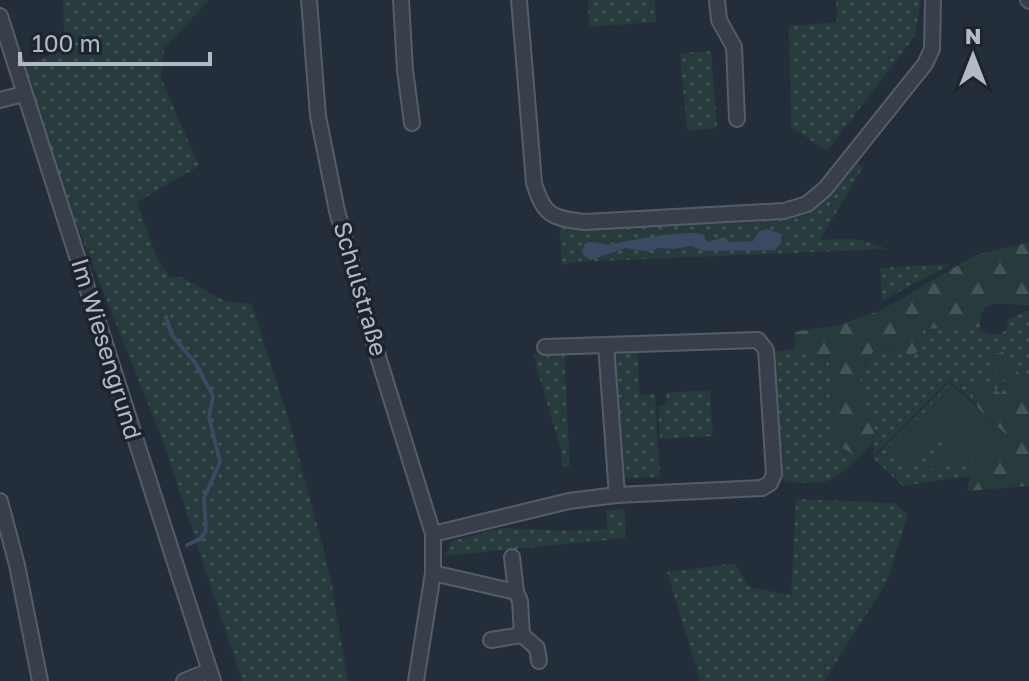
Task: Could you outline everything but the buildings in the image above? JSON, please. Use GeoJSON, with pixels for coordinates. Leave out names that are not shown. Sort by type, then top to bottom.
{"type":"FeatureCollection","features":[{"type":"Feature","properties":{"kind":"street","name":"Schulstraße"},"geometry":{"type":"LineString","coordinates":[[309,0],[318,116],[337,211],[433,534],[433,573],[416,681]]}},
{"type":"Feature","properties":{"kind":"street"},"geometry":{"type":"LineString","coordinates":[[401,0],[412,123]]}},
{"type":"Feature","properties":{"kind":"street"},"geometry":{"type":"LineString","coordinates":[[519,0],[534,183],[541,206],[547,211],[559,219],[585,222],[784,211],[807,204],[842,170],[925,64],[932,49],[933,0]]}},
{"type":"Feature","properties":{"kind":"street"},"geometry":{"type":"LineString","coordinates":[[717,0],[719,20],[734,47],[737,119]]}},
{"type":"Feature","properties":{"kind":"street","name":"Im Wiesengrund"},"geometry":{"type":"LineString","coordinates":[[0,16],[211,676]]}},
{"type":"Feature","properties":{"kind":"street"},"geometry":{"type":"LineString","coordinates":[[0,100],[23,94]]}},
{"type":"Feature","properties":{"kind":"street"},"geometry":{"type":"LineString","coordinates":[[433,534],[569,501],[617,495],[762,488],[770,483],[774,474],[766,350],[758,340],[545,347]]}},
{"type":"Feature","properties":{"kind":"street"},"geometry":{"type":"LineString","coordinates":[[606,345],[617,495]]}},
{"type":"Feature","properties":{"kind":"street"},"geometry":{"type":"LineString","coordinates":[[0,501],[17,565],[40,681]]}},
{"type":"Feature","properties":{"kind":"street"},"geometry":{"type":"LineString","coordinates":[[512,557],[522,635],[537,648],[539,661]]}},
{"type":"Feature","properties":{"kind":"street"},"geometry":{"type":"LineString","coordinates":[[433,573],[516,592]]}},
{"type":"Feature","properties":{"kind":"street"},"geometry":{"type":"LineString","coordinates":[[491,640],[522,635]]}},
{"type":"Feature","properties":{"kind":"street"},"geometry":{"type":"LineString","coordinates":[[184,681],[211,676]]}},
{"type":"Feature","properties":{"kind":"green space"},"geometry":{"type":"Polygon","coordinates":[[[63,0],[209,0],[164,49],[161,78],[199,166],[137,202],[157,258],[170,277],[182,277],[224,301],[252,304],[290,424],[330,574],[348,681],[242,681],[161,436],[34,117],[19,68],[64,49],[63,0]]]}},
{"type":"Feature","properties":{"kind":"green space"},"geometry":{"type":"Polygon","coordinates":[[[588,0],[655,0],[656,22],[589,27],[588,0]]]}},
{"type":"Feature","properties":{"kind":"green space"},"geometry":{"type":"Polygon","coordinates":[[[836,0],[921,0],[915,36],[827,151],[791,127],[789,26],[837,22],[836,0]]]}},
{"type":"Feature","properties":{"kind":"green space"},"geometry":{"type":"Polygon","coordinates":[[[711,51],[717,128],[687,131],[680,53],[711,51]]]}},
{"type":"Feature","properties":{"kind":"green space"},"geometry":{"type":"Polygon","coordinates":[[[854,160],[863,167],[820,240],[854,239],[887,249],[562,265],[559,222],[777,207],[812,200],[854,160]]]}},
{"type":"Feature","properties":{"kind":"green space"},"geometry":{"type":"Polygon","coordinates":[[[1029,242],[1029,305],[990,305],[984,309],[980,327],[923,329],[922,349],[912,355],[889,348],[869,356],[863,368],[860,391],[874,418],[873,443],[859,457],[835,444],[829,363],[795,349],[794,332],[839,325],[881,310],[976,255],[1029,242]]]}},
{"type":"Feature","properties":{"kind":"green space"},"geometry":{"type":"Polygon","coordinates":[[[951,264],[882,301],[880,268],[951,264]]]}},
{"type":"Feature","properties":{"kind":"green space"},"geometry":{"type":"Polygon","coordinates":[[[1029,310],[1029,380],[1013,369],[1003,352],[994,371],[1008,384],[1000,394],[970,389],[977,405],[949,380],[873,456],[874,417],[863,402],[859,387],[862,370],[869,357],[880,349],[898,350],[922,329],[980,327],[987,334],[1000,334],[1006,330],[1008,319],[1029,310]]]}},
{"type":"Feature","properties":{"kind":"green space"},"geometry":{"type":"Polygon","coordinates":[[[608,349],[637,349],[640,395],[655,394],[660,477],[613,479],[608,349]]]}},
{"type":"Feature","properties":{"kind":"green space"},"geometry":{"type":"Polygon","coordinates":[[[795,349],[829,363],[835,444],[859,457],[833,478],[819,483],[786,482],[780,476],[772,352],[795,349]]]}},
{"type":"Feature","properties":{"kind":"green space"},"geometry":{"type":"Polygon","coordinates":[[[564,351],[570,466],[562,467],[561,451],[533,354],[564,351]]]}},
{"type":"Feature","properties":{"kind":"green space"},"geometry":{"type":"Polygon","coordinates":[[[1003,352],[1013,369],[1029,380],[1029,486],[967,491],[970,476],[1009,437],[978,408],[970,389],[977,378],[1001,394],[1008,384],[994,371],[987,356],[1003,352]]]}},
{"type":"Feature","properties":{"kind":"green space"},"geometry":{"type":"Polygon","coordinates":[[[949,382],[1009,437],[970,476],[903,486],[873,458],[949,382]]]}},
{"type":"Feature","properties":{"kind":"green space"},"geometry":{"type":"Polygon","coordinates":[[[949,386],[1002,435],[975,464],[922,415],[949,386]]]}},
{"type":"Feature","properties":{"kind":"green space"},"geometry":{"type":"Polygon","coordinates":[[[710,390],[713,436],[660,439],[658,407],[667,403],[666,393],[710,390]]]}},
{"type":"Feature","properties":{"kind":"green space"},"geometry":{"type":"Polygon","coordinates":[[[915,418],[935,436],[906,467],[886,449],[915,418]]]}},
{"type":"Feature","properties":{"kind":"green space"},"geometry":{"type":"Polygon","coordinates":[[[944,443],[965,461],[918,472],[944,443]]]}},
{"type":"Feature","properties":{"kind":"green space"},"geometry":{"type":"Polygon","coordinates":[[[796,499],[895,503],[908,515],[888,580],[824,681],[700,681],[667,572],[735,563],[749,587],[791,595],[796,499]]]}},
{"type":"Feature","properties":{"kind":"green space"},"geometry":{"type":"Polygon","coordinates":[[[625,509],[626,538],[445,556],[452,541],[502,528],[607,529],[606,510],[625,509]]]}},
{"type":"Feature","properties":{"kind":"water"},"geometry":{"type":"Polygon","coordinates":[[[768,229],[781,234],[781,243],[775,250],[703,251],[691,246],[659,248],[650,252],[625,248],[591,260],[582,251],[585,243],[589,242],[610,244],[687,233],[704,235],[707,242],[725,237],[729,242],[753,241],[759,231],[768,229]]]}},
{"type":"Feature","properties":{"kind":"waterway"},"geometry":{"type":"LineString","coordinates":[[166,317],[172,335],[196,364],[213,396],[209,417],[220,462],[204,498],[206,531],[200,539],[187,545]]}}]}
